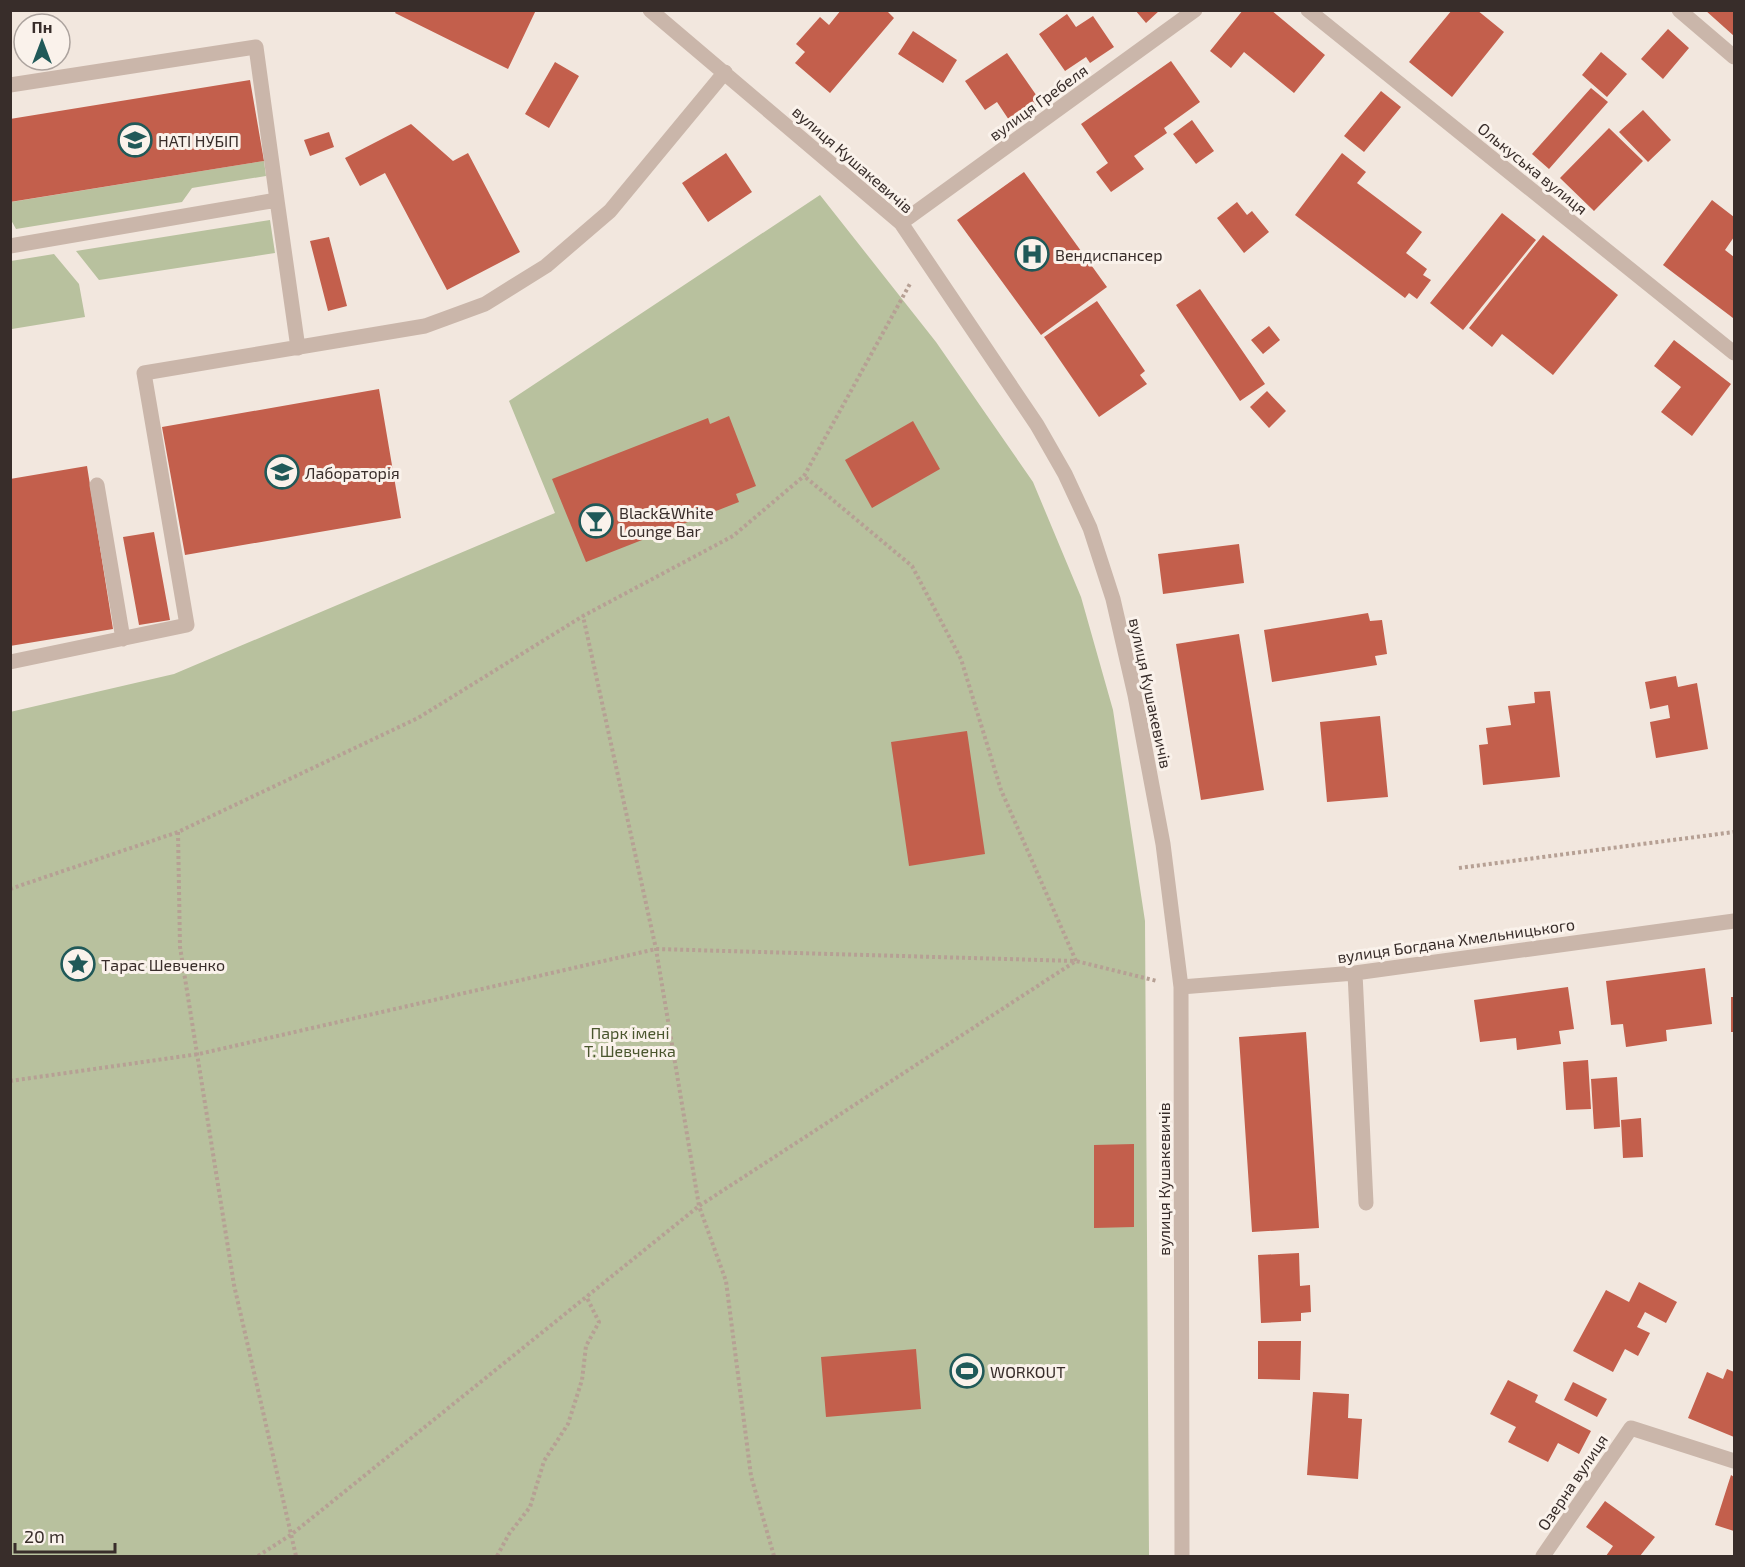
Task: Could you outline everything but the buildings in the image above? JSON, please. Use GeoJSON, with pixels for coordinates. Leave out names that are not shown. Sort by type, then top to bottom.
{"type":"FeatureCollection","features":[{"type":"Feature","properties":{"kind":"street","name":"вулиця Кушакевичів"},"geometry":{"type":"LineString","coordinates":[[650,10],[901,223],[1037,425],[1065,474],[1090,528],[1113,599],[1135,695],[1163,844],[1181,987],[1182,1557]]}},
{"type":"Feature","properties":{"kind":"street","name":"вулиця Гребеля"},"geometry":{"type":"LineString","coordinates":[[901,223],[1195,10]]}},
{"type":"Feature","properties":{"kind":"street","name":"Олькуська вулиця"},"geometry":{"type":"LineString","coordinates":[[1308,10],[1734,353]]}},
{"type":"Feature","properties":{"kind":"street"},"geometry":{"type":"LineString","coordinates":[[1679,10],[1734,57]]}},
{"type":"Feature","properties":{"kind":"street"},"geometry":{"type":"LineString","coordinates":[[10,85],[256,47],[298,348]]}},
{"type":"Feature","properties":{"kind":"street"},"geometry":{"type":"LineString","coordinates":[[10,662],[187,625],[144,373],[425,326],[485,304],[519,285],[546,266],[609,212],[724,72]]}},
{"type":"Feature","properties":{"kind":"street"},"geometry":{"type":"LineString","coordinates":[[10,246],[277,200]]}},
{"type":"Feature","properties":{"kind":"street"},"geometry":{"type":"LineString","coordinates":[[98,485],[123,639]]}},
{"type":"Feature","properties":{"kind":"street","name":"вулиця Богдана Хмельницького"},"geometry":{"type":"LineString","coordinates":[[1181,987],[1356,973],[1734,921]]}},
{"type":"Feature","properties":{"kind":"street"},"geometry":{"type":"LineString","coordinates":[[1356,973],[1366,1203]]}},
{"type":"Feature","properties":{"kind":"street","name":"Озерна вулиця"},"geometry":{"type":"LineString","coordinates":[[1543,1557],[1630,1428],[1734,1461]]}},
{"type":"Feature","properties":{"kind":"path"},"geometry":{"type":"LineString","coordinates":[[10,889],[178,832],[418,718],[583,616],[733,536],[804,476],[924,258]]}},
{"type":"Feature","properties":{"kind":"path"},"geometry":{"type":"LineString","coordinates":[[804,476],[912,566],[961,659],[1001,790],[1076,961]]}},
{"type":"Feature","properties":{"kind":"path"},"geometry":{"type":"LineString","coordinates":[[583,616],[656,949],[699,1206],[726,1281],[750,1467],[765,1532],[774,1557]]}},
{"type":"Feature","properties":{"kind":"path"},"geometry":{"type":"LineString","coordinates":[[178,832],[180,947],[199,1054],[234,1285],[296,1557]]}},
{"type":"Feature","properties":{"kind":"path"},"geometry":{"type":"LineString","coordinates":[[1459,868],[1734,832]]}},
{"type":"Feature","properties":{"kind":"path"},"geometry":{"type":"LineString","coordinates":[[10,1081],[199,1054],[656,949],[1076,961],[1181,987]]}},
{"type":"Feature","properties":{"kind":"path"},"geometry":{"type":"LineString","coordinates":[[258,1557],[292,1534],[699,1206],[1076,961]]}},
{"type":"Feature","properties":{"kind":"path"},"geometry":{"type":"LineString","coordinates":[[497,1557],[509,1534],[530,1507],[544,1461],[568,1424],[582,1380],[586,1346],[598,1322],[586,1296]]}},
{"type":"Feature","properties":{"kind":"green space"},"geometry":{"type":"Polygon","coordinates":[[[264,161],[266,176],[192,188],[182,202],[16,229],[11,220],[11,202],[264,161]]]}},
{"type":"Feature","properties":{"kind":"green space","name":"Парк імені Т. Шевченка"},"geometry":{"type":"Polygon","coordinates":[[[820,195],[936,342],[1033,482],[1081,597],[1113,710],[1145,921],[1149,1556],[11,1556],[10,712],[174,674],[555,513],[509,401],[820,195]]]}},
{"type":"Feature","properties":{"kind":"green space"},"geometry":{"type":"Polygon","coordinates":[[[270,220],[275,253],[99,280],[76,251],[270,220]]]}},
{"type":"Feature","properties":{"kind":"green space"},"geometry":{"type":"Polygon","coordinates":[[[54,254],[79,284],[85,317],[12,329],[11,261],[54,254]]]}},
{"type":"Feature","properties":{"kind":"place","name":"НАТІ НУБІП"},"geometry":{"type":"Point","coordinates":[135,140]}},
{"type":"Feature","properties":{"kind":"place","name":"Вендиспансер"},"geometry":{"type":"Point","coordinates":[1032,254]}},
{"type":"Feature","properties":{"kind":"place","name":"Лабораторія"},"geometry":{"type":"Point","coordinates":[282,472]}},
{"type":"Feature","properties":{"kind":"place","name":"Black&White Lounge Bar"},"geometry":{"type":"Point","coordinates":[596,521]}},
{"type":"Feature","properties":{"kind":"place","name":"Тарас Шевченко"},"geometry":{"type":"Point","coordinates":[78,964]}},
{"type":"Feature","properties":{"kind":"place","name":"WORKOUT"},"geometry":{"type":"Point","coordinates":[967,1371]}}]}
